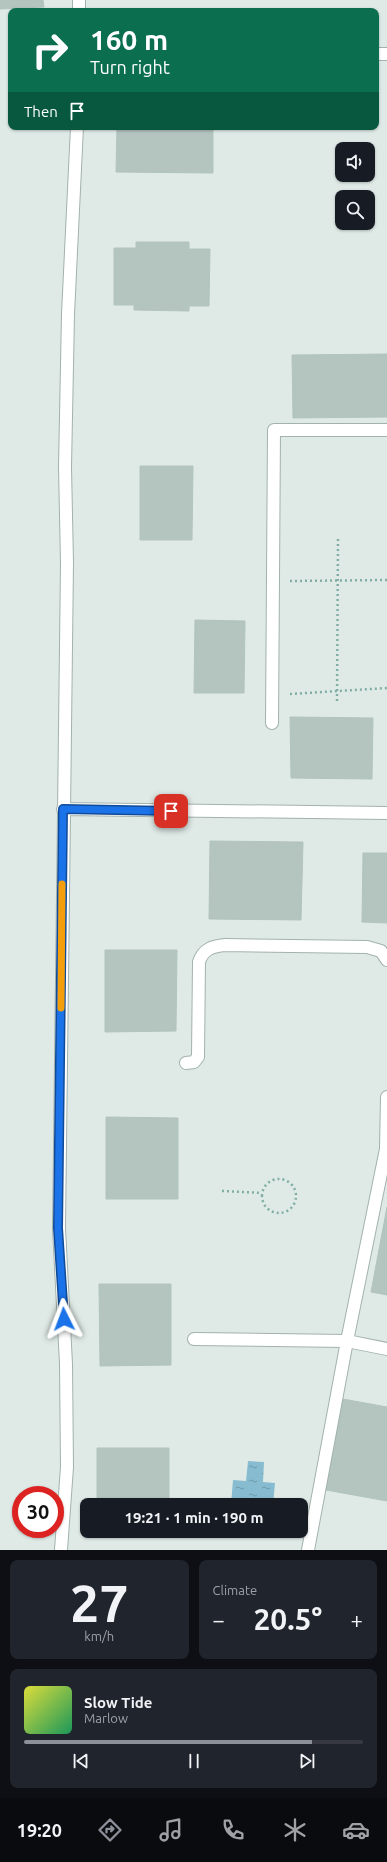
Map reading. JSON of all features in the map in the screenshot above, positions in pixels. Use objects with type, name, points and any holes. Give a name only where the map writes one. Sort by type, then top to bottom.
[{"type":"street","points":[[61,1550],[67,1467],[66,1364],[58,1228],[66,564],[65,452],[70,254],[77,130]]},
{"type":"street","points":[[272,723],[274,430],[387,430]]},
{"type":"street","points":[[63,809],[387,813]]},
{"type":"street","points":[[186,1063],[194,1062],[198,1057],[199,962],[203,953],[211,948],[225,945],[367,947],[381,951],[387,960]]},
{"type":"street","points":[[308,1550],[347,1341],[386,1149],[387,1097]]},
{"type":"street","points":[[194,1339],[347,1341],[387,1349]]},
{"type":"path","points":[[337,701],[338,537]]},
{"type":"path","points":[[272,581],[387,580]]},
{"type":"path","points":[[272,694],[387,688]]},
{"type":"path","points":[[277,1178],[292,1184],[295,1188],[296,1199],[290,1209],[285,1212],[274,1212],[265,1205],[262,1193],[267,1183],[277,1178]]},
{"type":"path","points":[[222,1191],[262,1193]]},
{"type":"water","points":[[248,1461],[264,1462],[263,1482],[275,1483],[274,1498],[232,1498],[233,1480],[246,1481]]},
{"type":"building","points":[[0,0],[43,0],[44,7],[8,8],[0,9]]},
{"type":"building","points":[[117,130],[213,130],[213,173],[116,172]]},
{"type":"building","points":[[136,242],[189,242],[189,249],[210,249],[209,306],[189,306],[189,311],[134,310],[134,305],[114,305],[114,248],[136,248]]},
{"type":"building","points":[[387,354],[387,417],[293,418],[292,355]]},
{"type":"building","points":[[140,466],[193,466],[192,540],[140,540]]},
{"type":"building","points":[[195,620],[245,621],[244,693],[194,693]]},
{"type":"building","points":[[290,717],[373,718],[372,779],[291,778]]},
{"type":"building","points":[[210,841],[303,842],[301,920],[209,919]]},
{"type":"building","points":[[363,853],[387,853],[387,923],[362,922]]},
{"type":"building","points":[[105,950],[177,950],[176,1031],[105,1032]]},
{"type":"building","points":[[106,1117],[178,1118],[178,1199],[106,1199]]},
{"type":"building","points":[[387,1207],[387,1295],[371,1292]]},
{"type":"building","points":[[99,1284],[171,1284],[171,1365],[100,1366]]},
{"type":"building","points":[[343,1399],[387,1407],[387,1501],[326,1490]]},
{"type":"building","points":[[97,1448],[169,1448],[169,1498],[97,1498]]},
{"type":"slow traffic","points":[[61,1008],[62,884]]},
{"type":"route","points":[[64,1319],[58,1228],[63,809],[171,811]]}]
